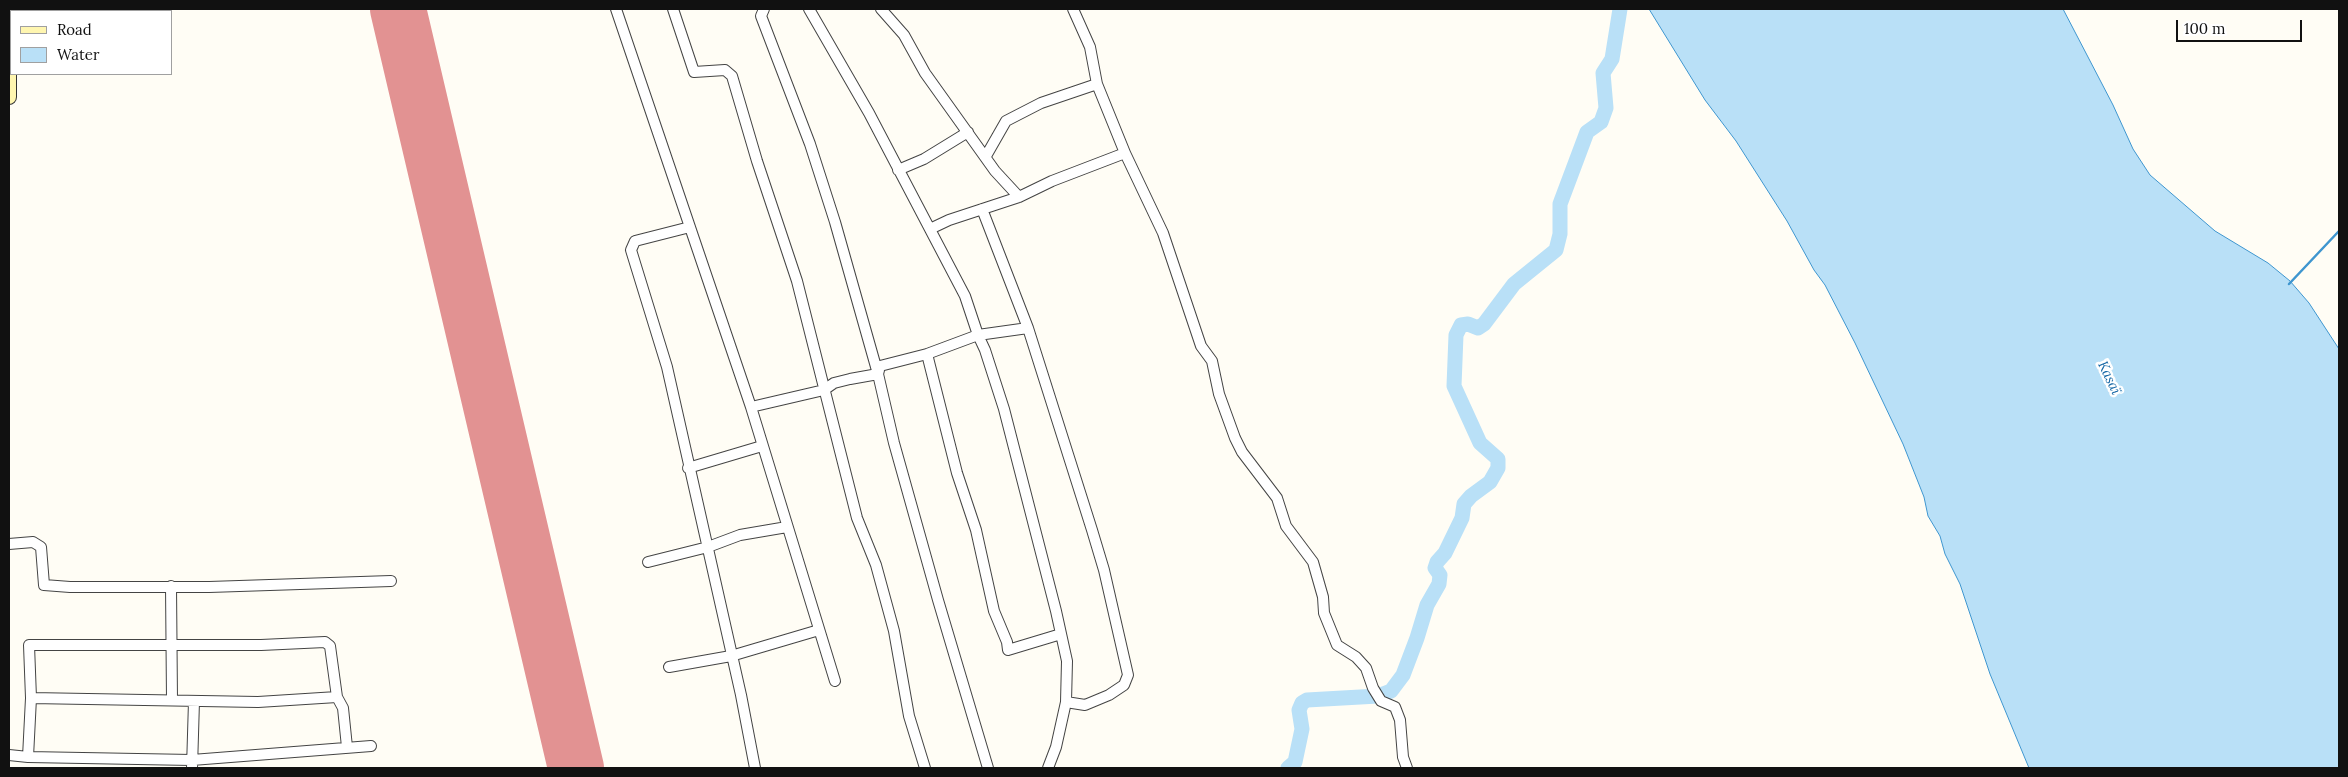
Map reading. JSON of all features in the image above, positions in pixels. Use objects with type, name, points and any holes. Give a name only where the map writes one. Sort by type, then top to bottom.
[{"type":"main road","points":[[9,10],[9,96]]},
{"type":"street","points":[[616,9],[751,407],[835,681]]},
{"type":"street","points":[[672,9],[694,72],[725,70],[732,76],[757,161],[797,281],[857,518],[876,565],[910,716],[925,768]]},
{"type":"street","points":[[764,9],[761,16],[788,84],[826,196],[878,374],[894,443],[935,591],[988,768]]},
{"type":"street","points":[[809,9],[869,113],[966,296],[1004,409],[1067,661],[1066,702],[1056,747],[1048,768]]},
{"type":"street","points":[[881,9],[904,35],[925,73],[995,171],[1019,197]]},
{"type":"street","points":[[1073,9],[1090,47],[1094,60],[1097,84],[1125,153],[1163,233],[1201,346],[1212,361],[1219,394],[1235,438],[1242,452],[1277,498],[1286,526],[1313,562],[1323,597],[1324,613],[1337,645],[1356,657],[1366,668],[1373,688],[1381,701],[1395,707],[1400,720],[1407,768]]},
{"type":"street","points":[[986,156],[1006,121],[1041,103],[1097,84]]},
{"type":"street","points":[[898,170],[924,159],[968,132]]},
{"type":"street","points":[[930,229],[982,208],[1019,197],[1052,181],[1125,153]]},
{"type":"street","points":[[982,208],[1028,328],[1104,570],[1128,675],[1124,685],[1109,695],[1085,705],[1066,702]]},
{"type":"street","points":[[690,227],[635,241],[631,250],[667,367],[755,768]]},
{"type":"street","points":[[878,374],[880,366],[927,354],[978,335],[1028,328]]},
{"type":"street","points":[[927,354],[958,473],[976,530],[994,611],[1007,642],[1008,650],[1061,634]]},
{"type":"street","points":[[751,407],[824,390],[834,384],[850,379],[878,374]]},
{"type":"street","points":[[688,468],[762,446]]},
{"type":"street","points":[[648,562],[708,547],[740,534],[788,527]]},
{"type":"street","points":[[9,544],[33,542],[41,547],[44,585],[80,588],[391,581]]},
{"type":"street","points":[[171,586],[172,700]]},
{"type":"street","points":[[669,667],[731,656],[819,630]]},
{"type":"street","points":[[28,757],[29,645],[171,646],[325,642],[330,646],[337,697],[343,708],[347,747]]},
{"type":"street","points":[[30,698],[288,701],[337,697]]},
{"type":"street","points":[[192,764],[194,701]]},
{"type":"street","points":[[9,755],[192,764],[371,746]]},
{"type":"water","name":"Kasaï","points":[[1649,9],[2063,9],[2113,105],[2133,149],[2150,175],[2215,231],[2268,263],[2290,281],[2309,303],[2339,349],[2339,768],[2029,768],[1990,674],[1960,584],[1945,554],[1940,536],[1928,516],[1924,497],[1903,444],[1855,343],[1825,285],[1814,270],[1787,221],[1736,141],[1705,100]]},
{"type":"waterway","points":[[1288,768],[1295,762],[1302,729],[1299,710],[1302,703],[1307,700],[1378,696],[1391,691],[1403,675],[1427,605],[1439,584],[1440,575],[1435,568],[1437,562],[1445,553],[1462,518],[1464,504],[1471,496],[1490,482],[1498,468],[1498,459],[1480,443],[1454,386],[1456,335],[1461,325],[1468,324],[1478,328],[1484,324],[1514,284],[1556,250],[1560,234],[1560,204],[1587,132],[1601,122],[1606,108],[1603,73],[1612,59],[1620,9]]},
{"type":"waterway","points":[[2289,284],[2339,231]]},
{"type":"runway","points":[[398,9],[576,768]]}]
